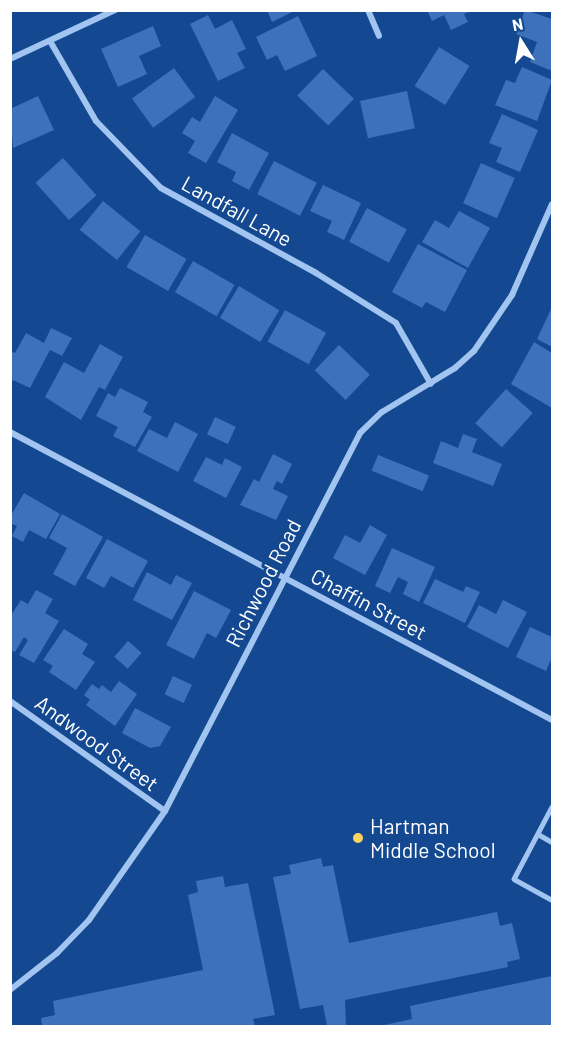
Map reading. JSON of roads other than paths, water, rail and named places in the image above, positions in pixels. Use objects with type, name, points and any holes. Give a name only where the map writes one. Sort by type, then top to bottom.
[{"type":"street","points":[[10,59],[115,10]]},
{"type":"street","points":[[368,10],[380,36]]},
{"type":"street","name":"Landfall Lane","points":[[50,41],[96,121],[161,188],[316,273],[396,323],[431,384]]},
{"type":"street","name":"Richwood Road","points":[[10,990],[57,953],[89,920],[165,811],[283,578],[360,433],[401,399],[431,384],[462,363],[495,324],[552,204]]},
{"type":"street","name":"Chaffin Street","points":[[10,432],[552,720]]},
{"type":"street","name":"Andwood Street","points":[[10,701],[165,811]]},
{"type":"lane","points":[[552,807],[514,879],[552,900]]},
{"type":"lane","points":[[538,834],[552,842]]},
{"type":"place","name":"Hartman Middle School","points":[[358,838]]}]
